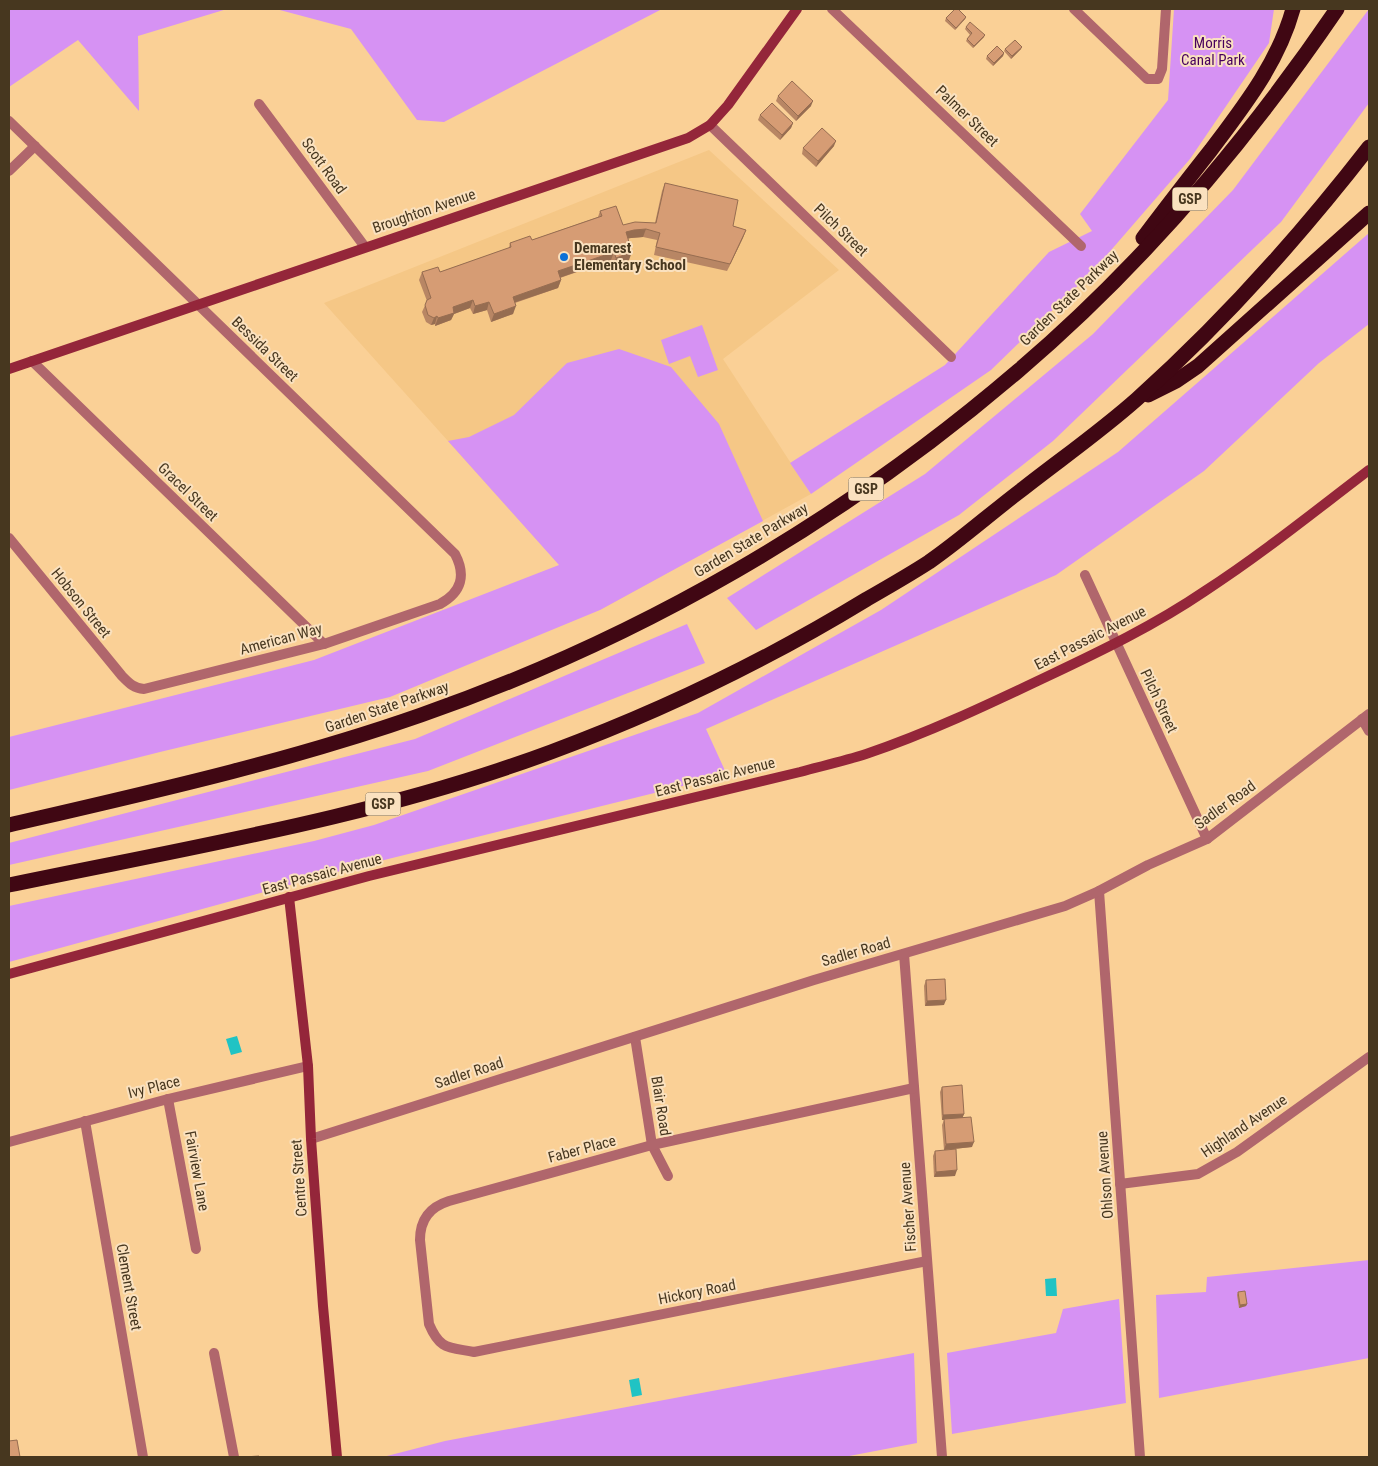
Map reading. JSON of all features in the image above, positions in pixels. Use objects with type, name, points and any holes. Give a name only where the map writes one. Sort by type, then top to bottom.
[{"type":"highway","points":[[1095,300],[1239,114],[1278,50],[1293,9]]},
{"type":"highway","name":"Garden State Parkway","points":[[9,825],[224,774],[327,746],[423,715],[518,678],[612,637],[700,592],[781,544],[857,495],[940,435],[1006,381],[1095,300],[1168,224],[1236,145],[1299,65],[1337,9]]},
{"type":"highway","name":"GSP","points":[[9,885],[242,839],[346,815],[449,786],[549,753],[648,714],[741,671],[839,617],[930,561],[1134,402],[1252,285],[1323,206],[1369,147]]},
{"type":"highway","points":[[1134,402],[1176,381],[1198,366],[1369,213]]},
{"type":"main road","name":"Broughton Avenue","points":[[9,369],[688,138],[710,125],[728,104],[797,9]]},
{"type":"main road","name":"East Passaic Avenue","points":[[9,974],[289,897],[791,774],[865,754],[925,732],[1116,643],[1162,618],[1206,591],[1369,470]]},
{"type":"main road","name":"Centre Street","points":[[289,897],[308,1066],[311,1139],[323,1306],[337,1457]]},
{"type":"street","name":"Palmer Street","points":[[832,9],[1081,246]]},
{"type":"street","points":[[1074,9],[1147,79],[1158,79],[1162,69],[1166,9]]},
{"type":"street","name":"Scott Road","points":[[259,104],[365,247]]},
{"type":"street","name":"Bessida Street","points":[[9,121],[455,554],[462,572],[460,582],[456,592],[449,599],[436,605]]},
{"type":"street","name":"Pilch Street","points":[[710,125],[951,357]]},
{"type":"street","points":[[9,171],[35,146]]},
{"type":"street","name":"Gracel Street","points":[[32,361],[324,644]]},
{"type":"street","name":"Hobson Street","points":[[9,538],[131,685]]},
{"type":"street","name":"Pilch Street","points":[[1085,575],[1207,839]]},
{"type":"street","name":"American Way","points":[[131,685],[137,688],[153,688],[324,644],[436,605]]},
{"type":"street","points":[[1366,716],[1369,731]]},
{"type":"street","name":"Sadler Road","points":[[311,1139],[635,1037],[1064,906],[1207,839],[1366,716]]},
{"type":"street","name":"Ohlson Avenue","points":[[1099,891],[1140,1457]]},
{"type":"street","name":"Fischer Avenue","points":[[904,954],[942,1457]]},
{"type":"street","name":"Blair Road","points":[[635,1037],[652,1145],[668,1176]]},
{"type":"street","name":"Highland Avenue","points":[[1120,1184],[1198,1174],[1237,1152],[1369,1056]]},
{"type":"street","name":"Ivy Place","points":[[9,1142],[168,1099],[308,1066]]},
{"type":"street","name":"Faber Place","points":[[474,1352],[442,1345],[434,1336],[429,1324],[420,1230],[430,1211],[439,1204],[652,1145],[914,1088]]},
{"type":"street","name":"Fairview Lane","points":[[168,1099],[196,1249]]},
{"type":"street","name":"Clement Street","points":[[85,1121],[143,1457]]},
{"type":"street","name":"Hickory Road","points":[[474,1352],[927,1261]]},
{"type":"street","points":[[214,1353],[234,1457]]},
{"type":"shaded area","name":"Demarest Elementary School","points":[[709,150],[839,270],[723,359],[811,494],[600,610],[324,303]]},
{"type":"green space","points":[[9,9],[227,9],[138,36],[139,111],[78,40],[9,87]]},
{"type":"green space","points":[[276,9],[662,9],[444,122],[417,120],[351,29]]},
{"type":"green space","name":"Morris Canal Park","points":[[1174,9],[1274,9],[1269,43],[1190,159],[1093,271],[991,370],[811,494],[790,463],[945,365],[1049,252],[1092,231],[1080,214],[1168,100]]},
{"type":"green space","points":[[1369,9],[1369,103],[1281,222],[1053,441],[959,515],[756,630],[727,598],[925,474],[1093,334],[1233,190]]},
{"type":"green space","points":[[1369,233],[1369,324],[1319,363],[1204,471],[1056,575],[706,729],[727,775],[348,869],[9,962],[9,906],[314,841],[374,825],[698,713],[881,610],[1118,452]]},
{"type":"green space","points":[[702,325],[718,370],[698,377],[690,356],[669,364],[661,340]]},
{"type":"green space","points":[[619,349],[671,367],[719,424],[763,521],[600,610],[390,697],[9,790],[9,737],[314,660],[559,565],[448,441],[469,437],[514,415],[567,363]]},
{"type":"green space","points":[[687,624],[705,663],[428,771],[9,865],[9,843],[415,739]]},
{"type":"green space","points":[[1369,1260],[1369,1358],[1159,1398],[1156,1295],[1206,1292],[1207,1277]]},
{"type":"green space","points":[[1119,1299],[1126,1403],[952,1434],[947,1353],[1056,1333],[1063,1309]]},
{"type":"green space","points":[[914,1353],[917,1443],[844,1457],[383,1457],[445,1441]]},
{"type":"water","points":[[237,1036],[242,1052],[231,1055],[226,1039]]},
{"type":"water","points":[[1056,1278],[1057,1296],[1046,1296],[1045,1279]]},
{"type":"water","points":[[639,1378],[642,1395],[632,1397],[629,1380]]},
{"type":"building","points":[[955,9],[958,9],[966,17],[956,28],[946,18]]},
{"type":"building","points":[[970,22],[985,35],[974,46],[967,39],[972,33],[966,27]]},
{"type":"building","points":[[1015,40],[1022,47],[1012,56],[1005,49]]},
{"type":"building","points":[[997,46],[1004,53],[994,63],[987,56]]},
{"type":"building","points":[[792,81],[813,101],[798,116],[778,96]]},
{"type":"building","points":[[772,103],[793,123],[782,135],[760,115]]},
{"type":"building","points":[[822,128],[836,141],[818,161],[803,148]]},
{"type":"building","name":"Demarest Elementary School","points":[[665,183],[738,200],[733,226],[746,230],[730,264],[656,247],[660,233],[646,229],[634,230],[626,232],[632,252],[616,258],[614,252],[558,271],[561,280],[513,297],[516,306],[494,314],[489,302],[475,306],[473,300],[453,307],[454,313],[438,318],[437,316],[434,318],[428,315],[425,305],[427,300],[431,298],[422,272],[438,267],[440,272],[511,247],[510,243],[530,236],[532,240],[602,216],[600,211],[616,206],[623,225],[635,222],[656,223]]},
{"type":"building","points":[[945,979],[946,1000],[927,1001],[926,980]]},
{"type":"building","points":[[962,1085],[964,1114],[943,1115],[942,1087]]},
{"type":"building","points":[[971,1117],[974,1142],[946,1144],[944,1119]]},
{"type":"building","points":[[956,1149],[957,1170],[936,1172],[935,1151]]},
{"type":"building","points":[[1245,1291],[1247,1304],[1240,1305],[1238,1292]]},
{"type":"building","points":[[17,1440],[20,1457],[9,1457],[9,1441]]},
{"type":"place","name":"Demarest Elementary School","points":[[564,257]]}]
